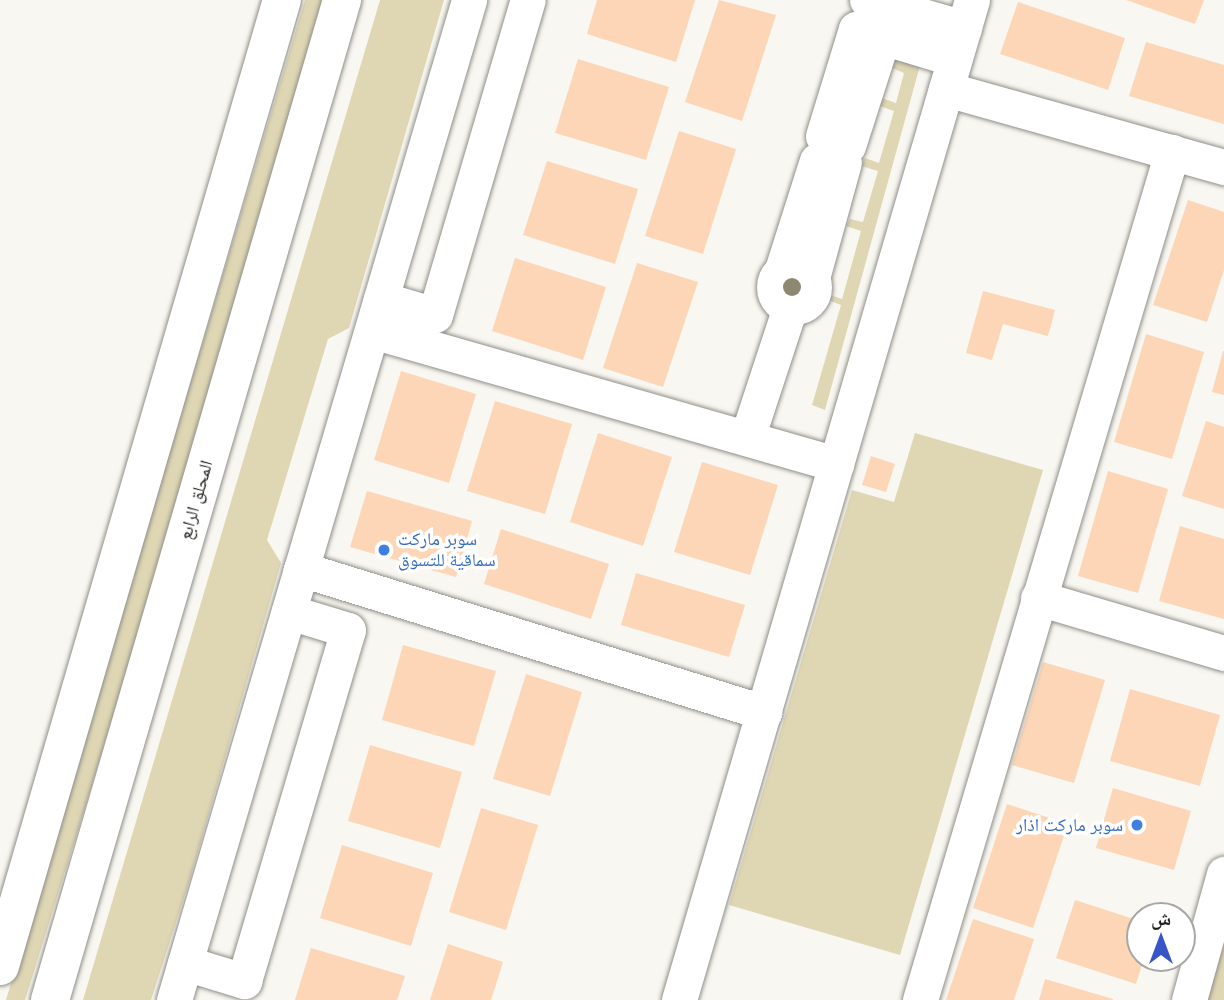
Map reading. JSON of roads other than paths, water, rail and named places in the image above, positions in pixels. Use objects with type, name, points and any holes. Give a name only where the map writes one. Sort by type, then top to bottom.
[{"type":"main road","points":[[0,966],[282,0]]},
{"type":"main road","name":"المحلق الرابع","points":[[50,1000],[342,0]]},
{"type":"street","points":[[174,1000],[469,0]]},
{"type":"street","points":[[376,315],[435,315],[528,0]]},
{"type":"street","points":[[867,0],[1172,152],[1224,167]]},
{"type":"street","points":[[747,438],[790,307],[812,296],[797,274],[833,151],[856,29],[883,37],[959,44]]},
{"type":"street","points":[[680,1000],[959,44]]},
{"type":"street","points":[[920,1000],[1172,152]]},
{"type":"street","points":[[376,315],[747,438],[836,464]]},
{"type":"street","points":[[301,569],[764,712]]},
{"type":"street","points":[[1038,598],[1224,653]]},
{"type":"street","points":[[185,963],[244,981],[348,630],[289,611]]},
{"type":"street","points":[[1189,1000],[1224,874]]},
{"type":"place","name":"سوبر ماركت سماقية للتسوق","points":[[384,550]]},
{"type":"place","name":"سوبر ماركت اذار","points":[[1137,825]]}]
